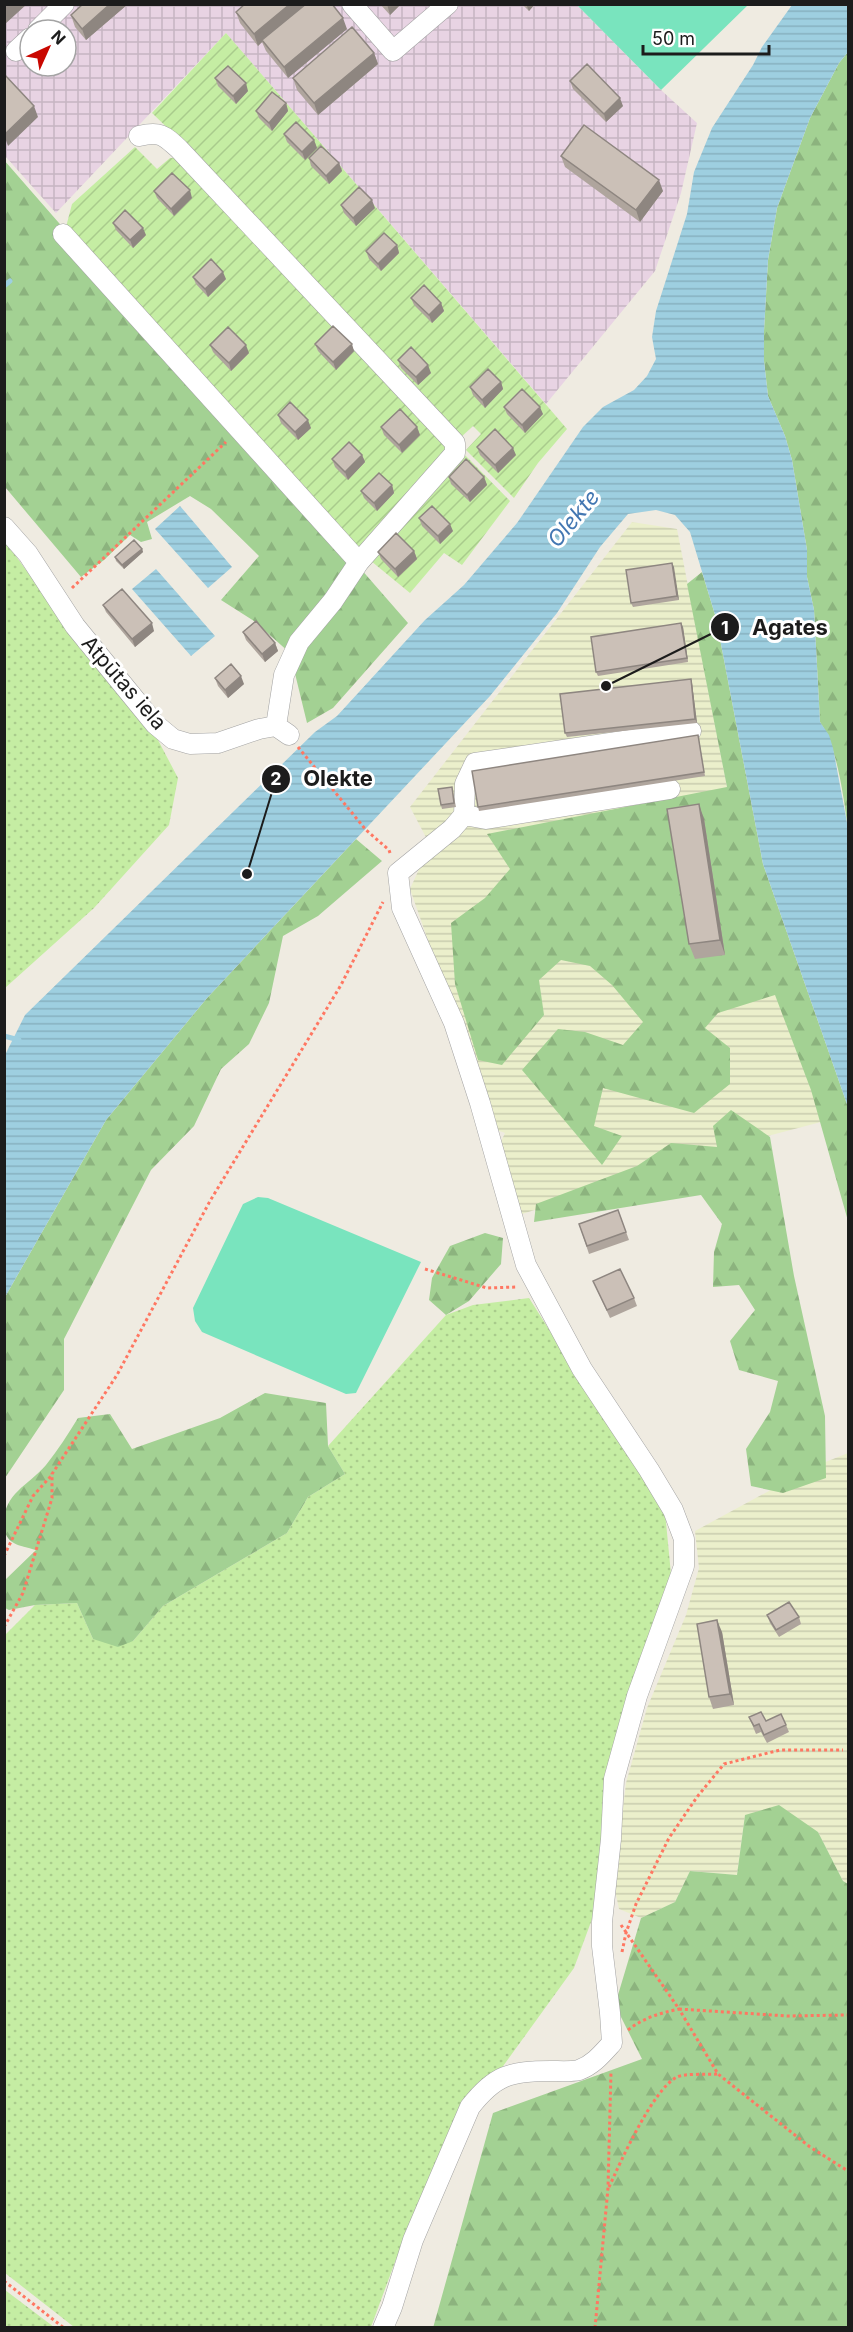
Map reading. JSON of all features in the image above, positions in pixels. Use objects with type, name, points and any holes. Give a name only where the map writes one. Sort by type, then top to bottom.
[{"type":"street","points":[[50,18],[64,4]]},
{"type":"street","points":[[352,4],[393,51],[448,4]]},
{"type":"street","points":[[139,136],[153,133],[164,135],[179,149],[455,443],[455,453],[359,562],[333,601],[299,642],[284,675],[288,736]]},
{"type":"street","points":[[63,234],[359,562]]},
{"type":"street","name":"Atpūtas iela","points":[[4,527],[28,554],[75,626],[155,724],[173,739],[190,744],[218,743],[259,729],[288,736]]},
{"type":"street","points":[[383,2328],[413,2240],[470,2108],[483,2091],[500,2078],[524,2071],[578,2070],[597,2060],[612,2043],[602,1946],[602,1922],[610,1849],[614,1779],[637,1696],[684,1566],[684,1539],[672,1510],[582,1369],[522,1255],[480,1103],[454,1023],[402,908],[398,873],[452,829],[464,815],[465,784],[475,763],[691,731]]},
{"type":"street","points":[[464,815],[486,819],[670,789]]},
{"type":"path","points":[[57,601],[240,428]]},
{"type":"path","points":[[288,736],[366,830],[389,850]]},
{"type":"path","points":[[4,1556],[33,1496],[52,1474],[117,1375],[210,1201],[341,985],[398,873]]},
{"type":"path","points":[[425,1269],[487,1288],[537,1286]]},
{"type":"path","points":[[4,1627],[26,1582],[52,1498],[52,1474]]},
{"type":"path","points":[[621,1956],[636,1904],[669,1838],[697,1797],[724,1764],[780,1750],[843,1750]]},
{"type":"path","points":[[617,1918],[679,2009],[718,2074],[810,2147],[849,2171]]},
{"type":"path","points":[[595,2328],[608,2188],[612,2043],[636,2024],[659,2013],[679,2009],[756,2014],[849,2015]]},
{"type":"path","points":[[608,2188],[633,2138],[665,2085],[679,2076],[718,2074]]},
{"type":"path","points":[[4,2281],[64,2328]]},
{"type":"shaded area","points":[[4,5],[577,5],[697,123],[681,193],[655,271],[546,404],[226,33],[56,213],[5,156]]},
{"type":"green space","points":[[577,5],[748,5],[661,90]]},
{"type":"green space","points":[[226,33],[567,429],[538,463],[514,498],[466,450],[481,434],[473,426],[460,438],[184,144],[152,113]]},
{"type":"green space","points":[[848,52],[848,828],[835,759],[820,722],[814,610],[807,577],[807,550],[792,460],[785,436],[768,396],[764,361],[764,331],[768,260],[777,208],[810,118],[839,63]]},
{"type":"green space","points":[[135,147],[157,169],[170,158],[176,158],[449,448],[360,552],[66,227],[72,204]]},
{"type":"green space","points":[[4,160],[408,623],[333,708],[307,723],[290,653],[254,621],[221,600],[259,556],[211,509],[190,496],[147,522],[152,539],[141,542],[130,535],[104,560],[81,577],[5,487]]},
{"type":"green space","points":[[462,452],[510,501],[462,565],[444,553],[410,593],[371,561]]},
{"type":"green space","points":[[632,522],[677,529],[727,787],[821,1122],[753,1140],[519,1215],[498,1148],[505,1133],[494,1129],[410,889],[430,845],[410,807]]},
{"type":"green space","points":[[4,540],[78,641],[149,723],[178,778],[169,825],[94,908],[5,988]]},
{"type":"green space","points":[[702,572],[716,618],[763,864],[848,1107],[848,1221],[811,1090],[775,995],[718,1013],[705,1028],[730,1048],[730,1084],[694,1113],[603,1088],[594,1126],[622,1136],[602,1165],[522,1070],[558,1029],[585,1032],[623,1045],[643,1022],[612,985],[590,966],[561,960],[539,980],[544,1015],[502,1065],[478,1060],[455,984],[451,923],[485,898],[510,869],[487,834],[727,787],[687,584]]},
{"type":"green space","points":[[356,839],[382,861],[318,916],[283,936],[269,1003],[249,1044],[221,1069],[194,1126],[151,1170],[64,1339],[64,1390],[5,1478],[5,1297],[106,1120],[207,998]]},
{"type":"green space","points":[[731,1110],[770,1137],[794,1276],[825,1416],[826,1478],[783,1493],[751,1486],[746,1449],[770,1412],[778,1381],[739,1370],[730,1341],[755,1310],[739,1285],[713,1287],[714,1252],[722,1224],[701,1195],[534,1222],[536,1204],[637,1166],[671,1143],[717,1147],[713,1126]]},
{"type":"green space","points":[[258,1197],[268,1198],[421,1262],[356,1393],[346,1394],[202,1332],[195,1321],[193,1308],[243,1204]]},
{"type":"green space","points":[[485,1233],[503,1238],[501,1264],[469,1301],[446,1315],[429,1300],[432,1278],[450,1246]]},
{"type":"green space","points":[[529,1298],[665,1512],[671,1574],[605,1774],[602,1892],[574,1968],[449,2141],[395,2262],[371,2327],[74,2327],[5,2273],[4,1636],[35,1605],[77,1603],[93,1639],[133,1641],[163,1606],[287,1533],[308,1497],[345,1474],[328,1446],[446,1315],[473,1305]]},
{"type":"green space","points":[[265,1393],[326,1403],[328,1446],[345,1474],[308,1497],[287,1533],[163,1606],[133,1641],[118,1647],[93,1639],[77,1603],[35,1605],[9,1610],[5,1608],[5,1580],[36,1550],[18,1545],[7,1536],[4,1523],[8,1504],[18,1491],[46,1465],[78,1418],[110,1414],[132,1449],[220,1418]]},
{"type":"green space","points":[[848,1453],[848,1884],[843,1881],[818,1832],[745,1815],[737,1875],[690,1871],[675,1902],[641,1918],[619,1909],[614,1885],[626,1783],[647,1708],[686,1615],[699,1568],[695,1531],[813,1467]]},
{"type":"green space","points":[[779,1805],[818,1832],[843,1881],[848,1884],[848,2327],[433,2328],[493,2113],[642,2059],[615,2005],[641,1918],[675,1902],[690,1871],[737,1875],[745,1815]]},
{"type":"green space","points":[[5,2290],[54,2327],[5,2327]]},
{"type":"water","points":[[792,5],[848,5],[848,52],[839,63],[810,118],[777,208],[768,260],[764,361],[768,396],[785,436],[792,460],[807,550],[807,577],[814,610],[820,722],[829,735],[833,748],[848,828],[848,1107],[763,864],[716,618],[690,532],[675,515],[656,510],[628,514],[600,547],[557,613],[490,696],[207,998],[106,1120],[5,1297],[5,1055],[25,1015],[315,732],[337,716],[425,620],[464,585],[517,523],[583,427],[603,407],[634,390],[647,376],[656,359],[652,337],[656,311],[687,214],[694,172],[712,128],[762,47]]},
{"type":"water","points":[[180,506],[232,567],[208,588],[155,529]]},
{"type":"water","points":[[156,569],[215,636],[191,656],[132,589]]},
{"type":"building","points":[[83,4],[110,4],[82,29],[78,24],[78,18],[73,18],[71,15]]},
{"type":"building","points":[[245,4],[290,4],[254,34],[236,12]]},
{"type":"building","points":[[306,4],[332,4],[343,18],[284,67],[262,40]]},
{"type":"building","points":[[352,27],[374,53],[314,103],[293,78]]},
{"type":"building","points":[[587,64],[620,98],[604,114],[570,81]]},
{"type":"building","points":[[228,66],[246,83],[233,96],[215,78]]},
{"type":"building","points":[[4,74],[34,106],[4,135]]},
{"type":"building","points":[[272,92],[286,103],[269,123],[256,111]]},
{"type":"building","points":[[296,122],[314,140],[302,152],[284,134]]},
{"type":"building","points":[[584,125],[659,180],[636,210],[561,156]]},
{"type":"building","points":[[321,146],[339,163],[326,176],[309,158]]},
{"type":"building","points":[[172,173],[190,190],[171,209],[154,191]]},
{"type":"building","points":[[359,187],[372,200],[353,218],[341,205]]},
{"type":"building","points":[[125,210],[143,228],[130,240],[113,223]]},
{"type":"building","points":[[384,233],[397,245],[378,264],[366,251]]},
{"type":"building","points":[[211,259],[223,272],[205,289],[193,277]]},
{"type":"building","points":[[424,285],[441,303],[429,315],[411,298]]},
{"type":"building","points":[[333,326],[352,344],[333,362],[315,344]]},
{"type":"building","points":[[228,327],[246,345],[229,363],[210,345]]},
{"type":"building","points":[[411,347],[428,365],[416,377],[398,360]]},
{"type":"building","points":[[488,369],[501,382],[482,400],[470,387]]},
{"type":"building","points":[[522,389],[540,407],[522,425],[504,407]]},
{"type":"building","points":[[290,402],[308,420],[295,432],[278,415]]},
{"type":"building","points":[[400,409],[417,427],[399,445],[381,427]]},
{"type":"building","points":[[495,429],[513,448],[495,465],[477,447]]},
{"type":"building","points":[[349,442],[362,455],[345,472],[332,459]]},
{"type":"building","points":[[466,459],[484,477],[467,495],[449,477]]},
{"type":"building","points":[[379,473],[392,485],[374,503],[361,491]]},
{"type":"building","points":[[432,506],[450,524],[438,536],[419,518]]},
{"type":"building","points":[[396,533],[414,551],[395,569],[378,552]]},
{"type":"building","points":[[134,540],[142,549],[122,565],[115,557]]},
{"type":"building","points":[[672,563],[677,596],[631,603],[626,570]]},
{"type":"building","points":[[122,589],[152,623],[132,639],[103,605]]},
{"type":"building","points":[[256,621],[275,643],[262,654],[243,632]]},
{"type":"building","points":[[681,623],[687,658],[596,672],[591,637]]},
{"type":"building","points":[[231,664],[241,676],[225,690],[215,678]]},
{"type":"building","points":[[691,679],[695,719],[565,733],[560,694]]},
{"type":"building","points":[[698,735],[704,772],[478,807],[472,771]]},
{"type":"building","points":[[452,787],[454,803],[441,805],[438,789]]},
{"type":"building","points":[[699,804],[720,940],[689,944],[667,809]]},
{"type":"building","points":[[618,1210],[626,1232],[587,1246],[579,1224]]},
{"type":"building","points":[[620,1269],[634,1298],[607,1310],[593,1281]]},
{"type":"building","points":[[789,1602],[799,1617],[776,1630],[767,1615]]},
{"type":"building","points":[[717,1620],[730,1694],[709,1697],[697,1624]]},
{"type":"building","points":[[761,1712],[766,1721],[781,1714],[786,1725],[764,1735],[759,1724],[754,1726],[749,1717]]},
{"type":"waterway","points":[[4,286],[10,281]]},
{"type":"waterway","points":[[4,1036],[19,1040]]},
{"type":"place","name":"Agates","points":[[606,686]]},
{"type":"place","name":"Olekte","points":[[247,874]]}]
